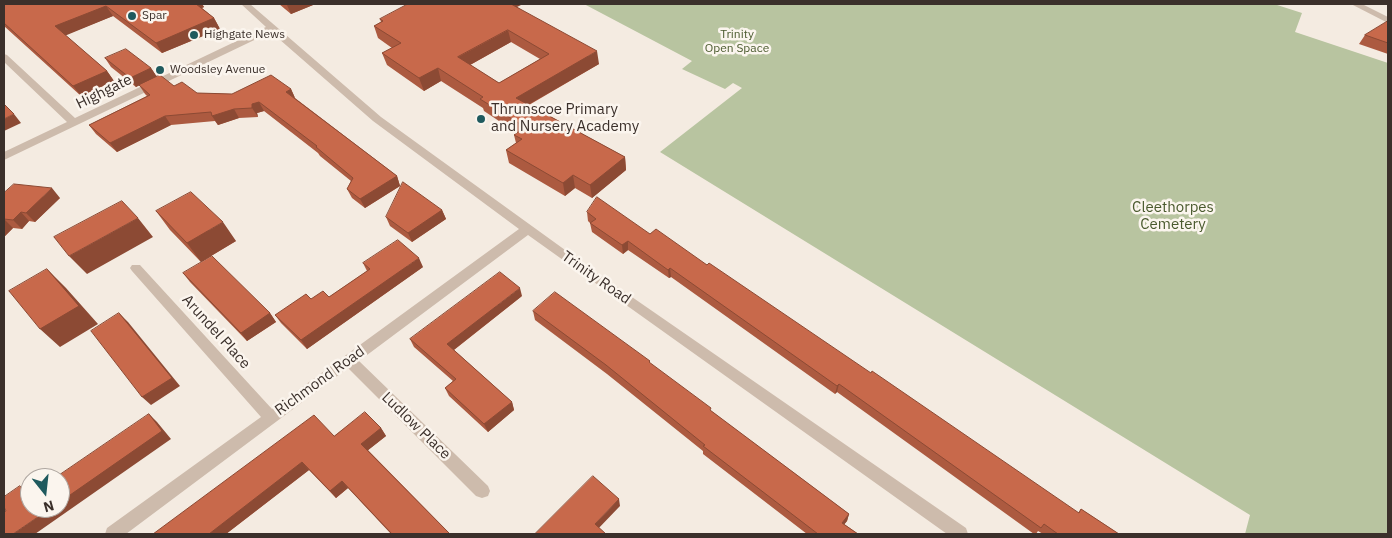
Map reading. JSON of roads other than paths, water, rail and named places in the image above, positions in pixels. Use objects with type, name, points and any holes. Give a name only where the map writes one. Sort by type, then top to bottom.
[{"type":"street","name":"Trinity Road","points":[[245,4],[377,119],[528,229],[960,534]]},
{"type":"street","points":[[1355,4],[1388,20]]},
{"type":"street","name":"Highgate","points":[[4,156],[272,28]]},
{"type":"street","points":[[4,57],[74,123]]},
{"type":"street","name":"Richmond Road","points":[[113,534],[528,229]]},
{"type":"street","name":"Arundel Place","points":[[136,268],[271,418]]},
{"type":"street","name":"Ludlow Place","points":[[349,360],[482,491]]},
{"type":"place","name":"Spar","points":[[132,16]]},
{"type":"place","name":"Highgate News","points":[[194,35]]},
{"type":"place","name":"Woodsley Avenue","points":[[160,70]]},
{"type":"place","name":"Thrunscoe Primary and Nursery Academy","points":[[481,119]]},
{"type":"park label","name":"Trinity Open Space","points":[[737,42]]},
{"type":"park label","name":"Cleethorpes Cemetery","points":[[1173,216]]}]
